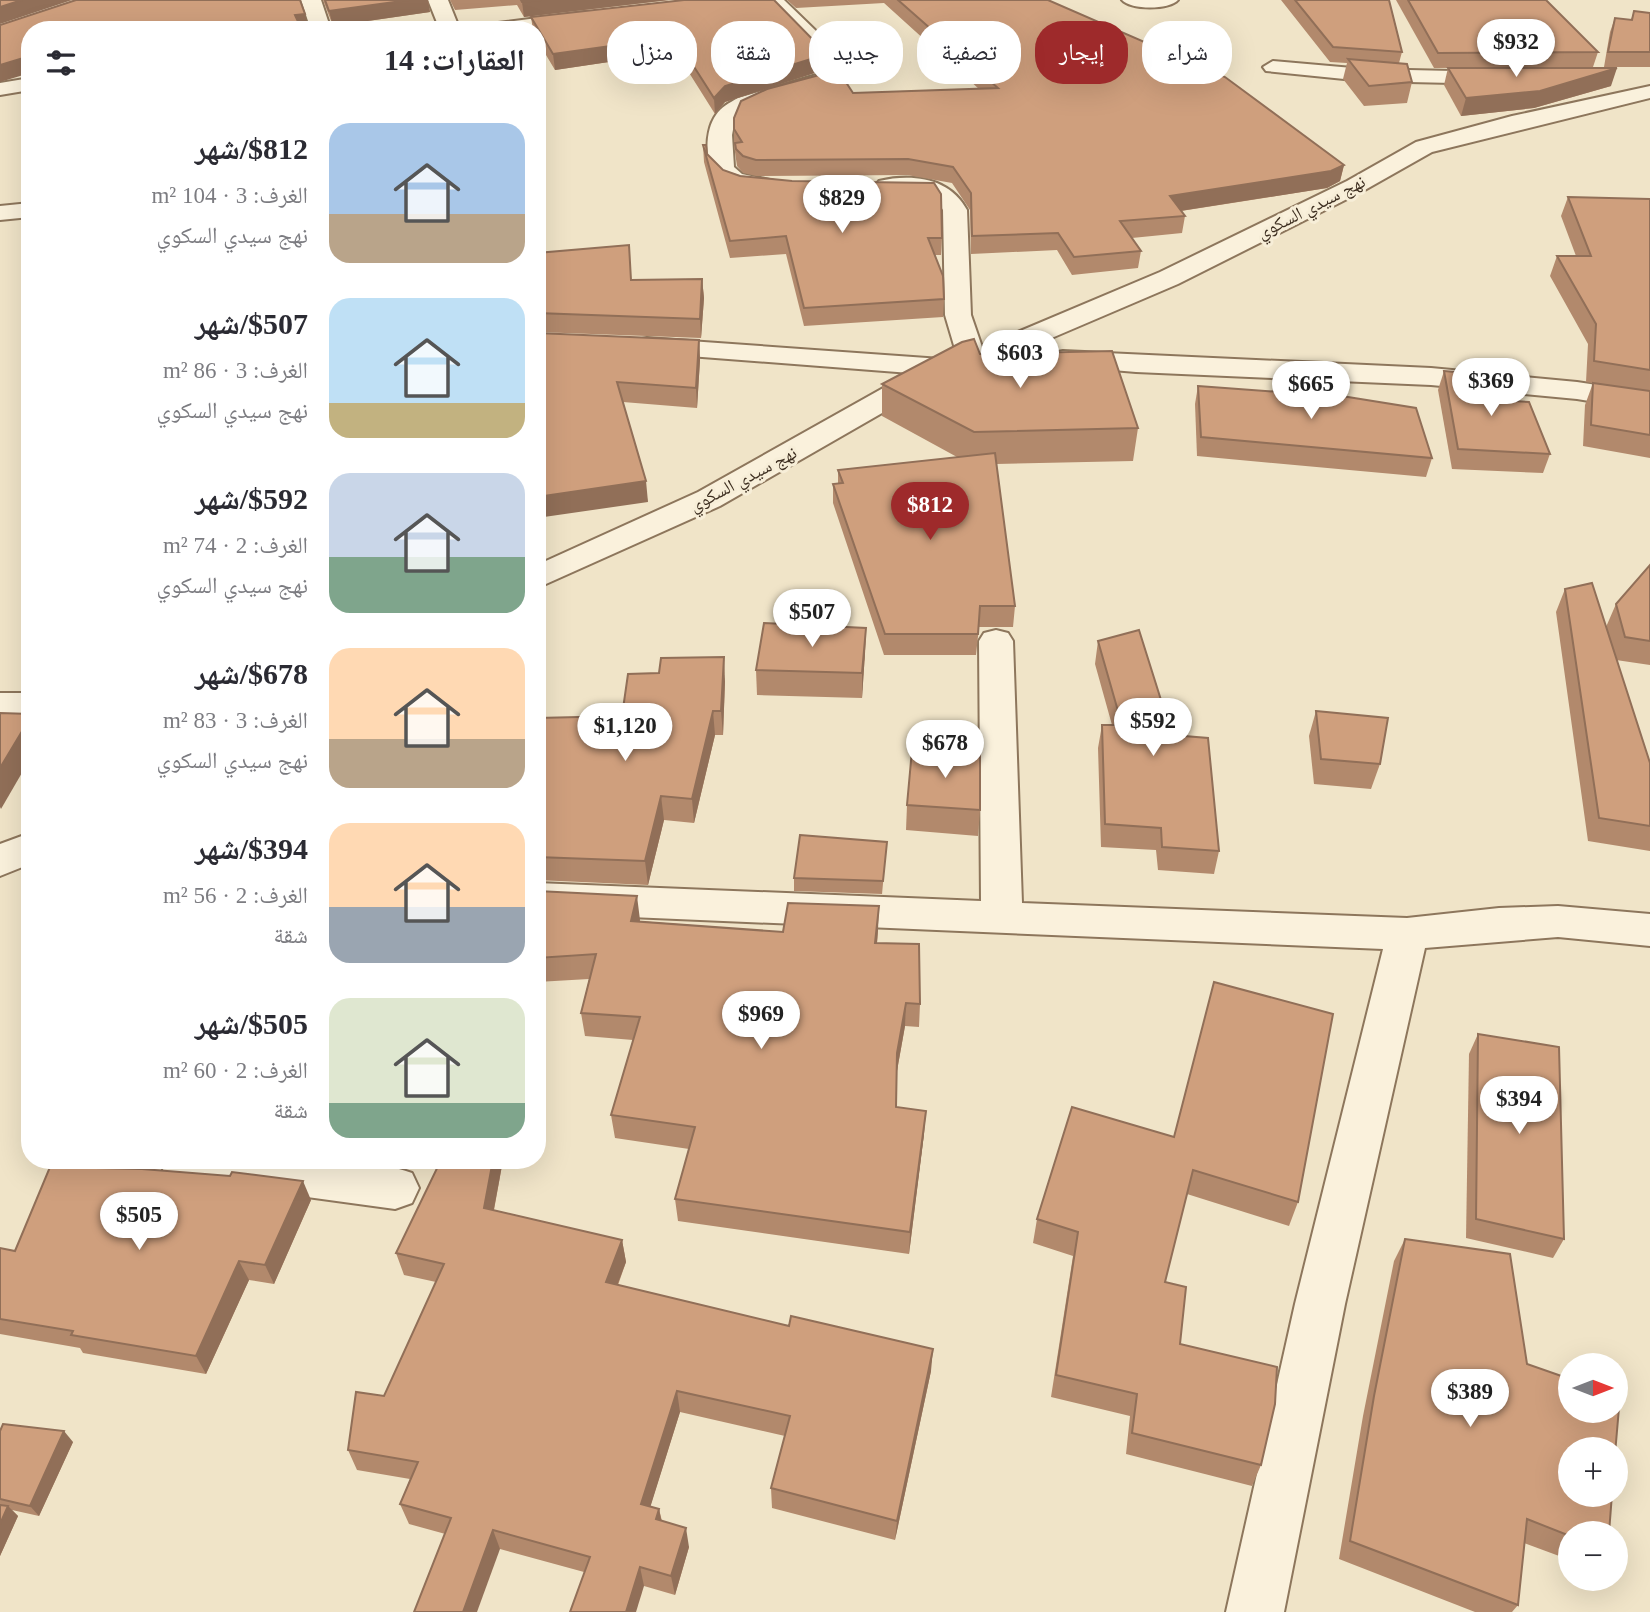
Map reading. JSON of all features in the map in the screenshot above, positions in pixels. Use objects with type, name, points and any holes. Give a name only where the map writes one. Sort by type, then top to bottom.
[{"type":"street","points":[[311,0],[318,21]]},
{"type":"street","points":[[438,0],[446,21]]},
{"type":"street","points":[[773,0],[839,64],[841,71],[837,78],[821,85],[741,104],[726,115],[721,131],[723,169],[734,180],[755,186],[799,187]]},
{"type":"street","points":[[1132,0],[1168,0]]},
{"type":"street","points":[[546,23],[608,16]]},
{"type":"street","points":[[1273,67],[1364,75],[1524,78]]},
{"type":"street","points":[[1623,76],[1650,75]]},
{"type":"street","points":[[0,89],[21,86]]},
{"type":"street","name":"نهج سيدي السكوي","points":[[546,574],[709,499],[941,367],[978,358],[1169,278],[1355,186],[1424,147],[1512,123],[1650,92]]},
{"type":"street","points":[[867,186],[926,186],[944,191],[951,199],[955,210],[958,316],[978,358]]},
{"type":"street","points":[[0,213],[21,211]]},
{"type":"street","name":"نهج سيدي السكوي","points":[[625,345],[941,367]]},
{"type":"street","name":"نهج سيدي السكوي","points":[[978,358],[1430,378],[1559,388],[1650,402]]},
{"type":"street","points":[[996,641],[1002,917]]},
{"type":"street","points":[[0,705],[21,705]]},
{"type":"street","points":[[0,862],[21,852]]},
{"type":"street","points":[[546,898],[1407,934],[1510,920],[1564,920],[1650,930]]},
{"type":"street","points":[[1255,1612],[1320,1304],[1407,934]]},
{"type":"street","points":[[250,1169],[395,1188]]},
{"type":"building","points":[[0,0],[22,0],[0,7]]},
{"type":"building","points":[[76,0],[300,0],[305,14],[295,15],[298,21],[21,21],[21,59],[0,65],[0,25]]},
{"type":"building","points":[[325,0],[409,0],[329,11]]},
{"type":"building","points":[[684,0],[774,0],[795,21],[711,21],[711,84],[731,84],[725,86],[714,98],[697,71],[697,21],[607,21],[607,46],[553,54],[546,42],[546,21],[533,21],[531,17]]},
{"type":"building","points":[[898,0],[1048,0],[1096,21],[1035,21],[1035,84],[1128,84],[1128,35],[1142,41],[1142,84],[1232,82],[1344,165],[1331,171],[1170,196],[1185,216],[1120,221],[1141,251],[1074,257],[1058,233],[972,236],[971,193],[953,167],[908,159],[756,160],[743,156],[736,149],[735,143],[742,142],[734,129],[734,118],[741,101],[767,89],[795,84],[795,82],[809,78],[809,84],[847,84],[853,93],[998,88],[993,84],[1021,84],[1021,21],[922,21]]},
{"type":"building","points":[[1295,0],[1389,0],[1402,52],[1333,47]]},
{"type":"building","points":[[1408,0],[1546,0],[1598,52],[1438,53]]},
{"type":"building","points":[[1634,11],[1650,13],[1650,52],[1608,52],[1615,18],[1632,20]]},
{"type":"building","points":[[795,21],[809,36],[809,60],[795,64]]},
{"type":"building","points":[[1348,59],[1407,64],[1412,82],[1369,86]]},
{"type":"building","points":[[1448,68],[1617,68],[1540,91],[1466,98]]},
{"type":"building","points":[[703,145],[706,145],[707,154],[723,170],[740,176],[792,181],[934,183],[941,194],[942,238],[928,238],[943,276],[944,299],[804,308],[786,236],[730,241]]},
{"type":"building","points":[[1568,197],[1650,199],[1650,370],[1594,361],[1596,324],[1557,256],[1591,256]]},
{"type":"building","points":[[629,245],[631,280],[702,279],[700,319],[546,313],[546,252]]},
{"type":"building","points":[[546,333],[699,340],[696,388],[617,382],[646,481],[546,496]]},
{"type":"building","points":[[974,339],[980,354],[1112,351],[1138,428],[974,432],[882,384],[962,342]]},
{"type":"building","points":[[1444,371],[1490,375],[1496,400],[1529,402],[1550,454],[1458,449]]},
{"type":"building","points":[[1593,383],[1650,391],[1650,435],[1591,425]]},
{"type":"building","points":[[1198,386],[1348,397],[1416,408],[1432,458],[1201,437]]},
{"type":"building","points":[[995,453],[1015,606],[980,606],[978,634],[885,634],[833,484],[843,483],[838,470]]},
{"type":"building","points":[[1650,565],[1650,641],[1625,637],[1616,604]]},
{"type":"building","points":[[1592,583],[1650,763],[1650,826],[1599,818],[1565,589]]},
{"type":"building","points":[[764,623],[866,628],[862,673],[756,670]]},
{"type":"building","points":[[1139,630],[1172,735],[1208,738],[1219,851],[1162,847],[1161,828],[1105,824],[1102,725],[1122,725],[1098,641]]},
{"type":"building","points":[[724,657],[721,711],[713,711],[692,799],[661,796],[645,861],[546,857],[546,718],[622,716],[628,674],[659,673],[661,658]]},
{"type":"building","points":[[1316,711],[1388,718],[1380,764],[1321,759]]},
{"type":"building","points":[[0,713],[21,714],[21,733],[0,768]]},
{"type":"building","points":[[912,750],[980,755],[980,810],[907,805]]},
{"type":"building","points":[[800,835],[887,842],[883,881],[794,878]]},
{"type":"building","points":[[546,891],[637,896],[631,921],[783,932],[788,903],[879,906],[875,943],[919,944],[920,1004],[906,1003],[897,1053],[896,1107],[926,1111],[910,1232],[675,1199],[695,1127],[611,1115],[640,1017],[581,1013],[596,954],[546,957]]},
{"type":"building","points":[[1214,982],[1333,1014],[1298,1202],[1193,1170],[1165,1282],[1186,1287],[1180,1344],[1277,1367],[1275,1404],[1261,1465],[1132,1433],[1137,1394],[1056,1375],[1078,1232],[1037,1219],[1072,1107],[1174,1137]]},
{"type":"building","points":[[1478,1034],[1559,1047],[1564,1239],[1476,1219]]},
{"type":"building","points":[[49,1169],[142,1169],[230,1176],[232,1172],[303,1181],[265,1265],[239,1261],[196,1356],[71,1335],[73,1331],[0,1319],[0,1248],[15,1251]]},
{"type":"building","points":[[437,1169],[491,1169],[484,1208],[622,1240],[606,1282],[789,1326],[791,1316],[933,1349],[897,1521],[771,1488],[790,1416],[677,1391],[641,1504],[659,1509],[656,1519],[686,1528],[671,1576],[640,1567],[626,1612],[570,1612],[590,1557],[493,1530],[463,1612],[414,1612],[451,1518],[400,1504],[418,1462],[348,1450],[356,1392],[384,1396],[444,1264],[396,1253]]},
{"type":"building","points":[[1405,1239],[1510,1254],[1527,1364],[1558,1375],[1558,1423],[1618,1423],[1616,1437],[1558,1437],[1558,1507],[1611,1507],[1610,1521],[1558,1521],[1558,1531],[1527,1519],[1518,1605],[1350,1541],[1374,1396]]},
{"type":"building","points":[[3,1424],[64,1431],[30,1506],[0,1499],[0,1431]]},
{"type":"building","points":[[0,1505],[8,1506],[0,1524]]}]
